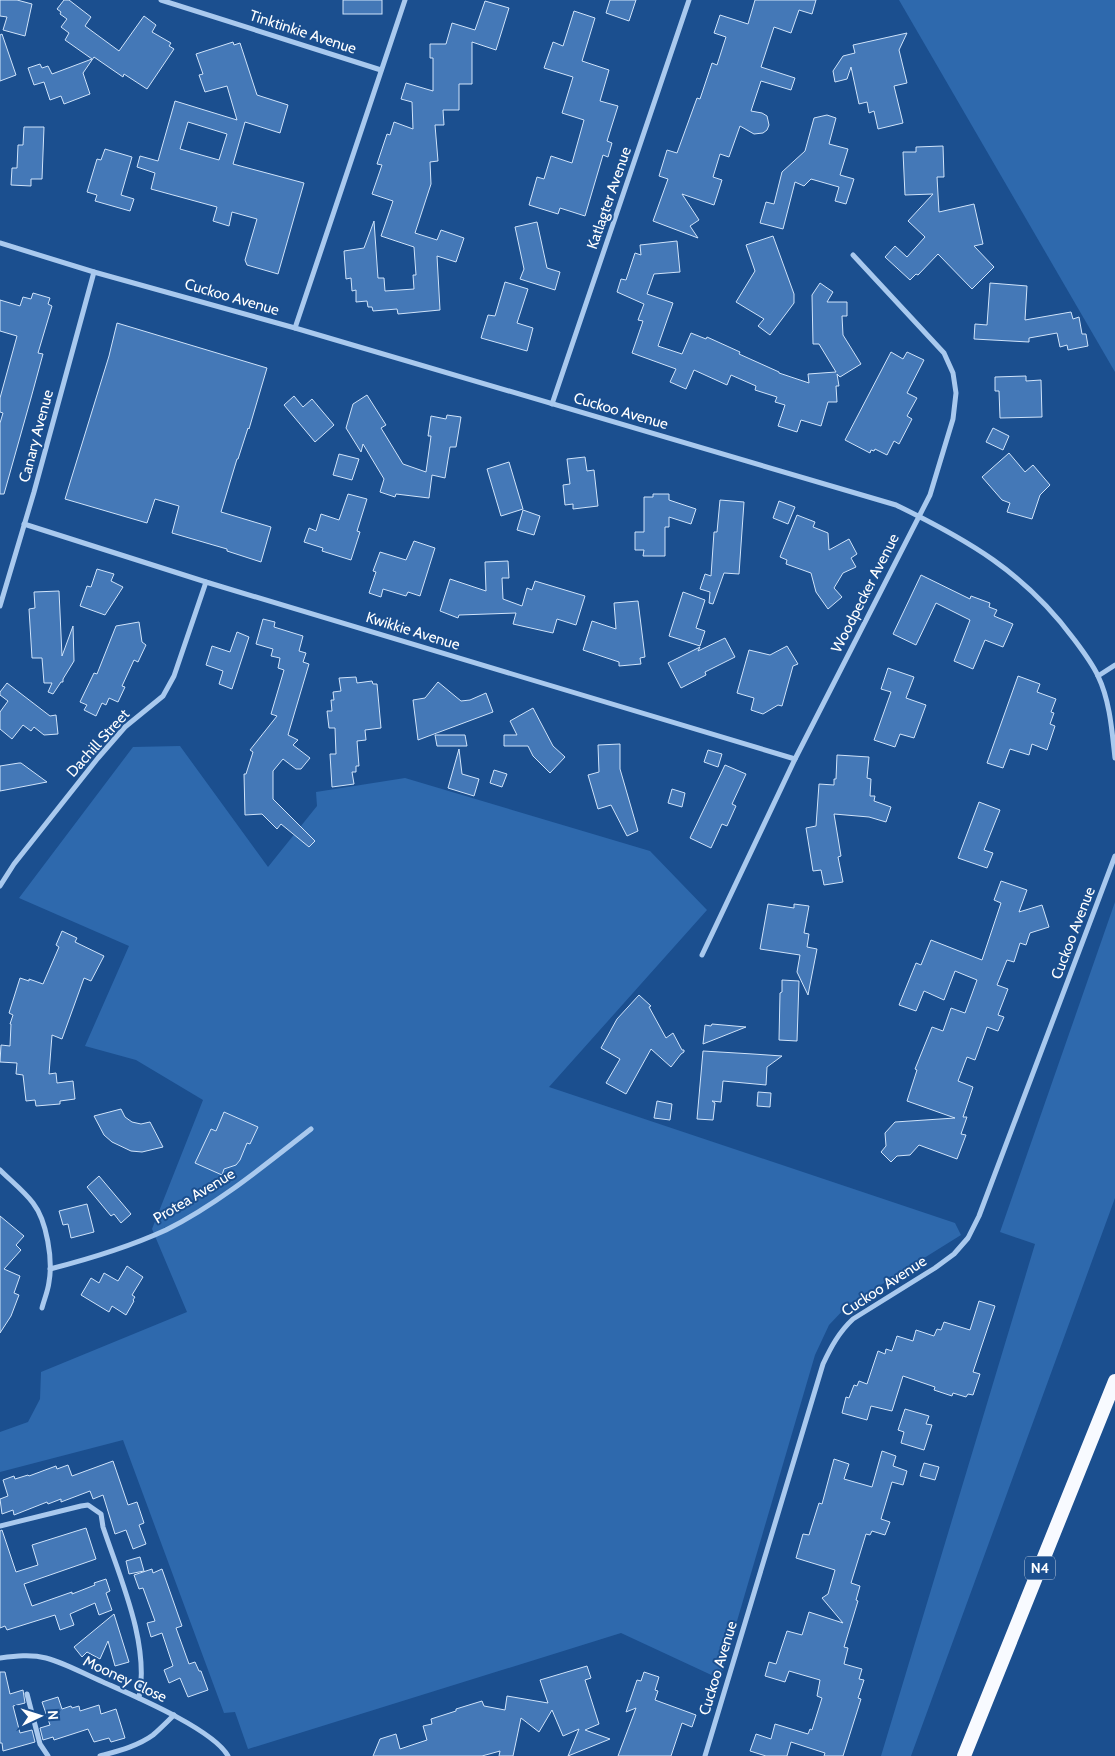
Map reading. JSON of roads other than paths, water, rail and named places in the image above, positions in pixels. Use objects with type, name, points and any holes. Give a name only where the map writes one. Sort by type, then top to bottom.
[{"type":"highway","name":"N4","points":[[964,1756],[1115,1380]]},
{"type":"street","name":"Tinktinkie Avenue","points":[[161,0],[381,70]]},
{"type":"street","points":[[295,328],[405,0]]},
{"type":"street","name":"Katlagter Avenue","points":[[552,404],[689,0]]},
{"type":"street","name":"Cuckoo Avenue","points":[[0,243],[896,505],[953,534],[990,556],[1019,579],[1064,626],[1098,676],[1108,705],[1115,758]]},
{"type":"street","name":"Woodpecker Avenue","points":[[702,955],[795,759],[930,495],[953,420],[956,392],[953,373],[944,353],[854,255]]},
{"type":"street","name":"Canary Avenue","points":[[0,606],[94,272]]},
{"type":"street","name":"Kwikkie Avenue","points":[[24,524],[206,582],[795,759]]},
{"type":"street","name":"Dachill Street","points":[[0,886],[14,864],[98,758],[125,727],[163,696],[174,676],[206,582]]},
{"type":"street","points":[[1098,676],[1115,665]]},
{"type":"street","name":"Cuckoo Avenue","points":[[705,1756],[823,1364],[833,1342],[853,1319],[935,1268],[954,1254],[968,1238],[979,1216],[1115,856]]},
{"type":"street","name":"Protea Avenue","points":[[50,1270],[123,1247],[166,1230],[238,1185],[311,1130]]},
{"type":"street","points":[[0,1170],[24,1192],[42,1220],[47,1240],[50,1270],[42,1308]]},
{"type":"street","points":[[0,1526],[88,1505],[101,1514],[103,1526],[134,1622],[141,1653],[141,1685],[138,1698]]},
{"type":"street","name":"Mooney Close","points":[[0,1658],[31,1656],[46,1658],[174,1715],[207,1736],[228,1756]]},
{"type":"street","points":[[27,1694],[40,1744],[48,1756]]},
{"type":"street","points":[[100,1756],[144,1740],[174,1715]]}]
